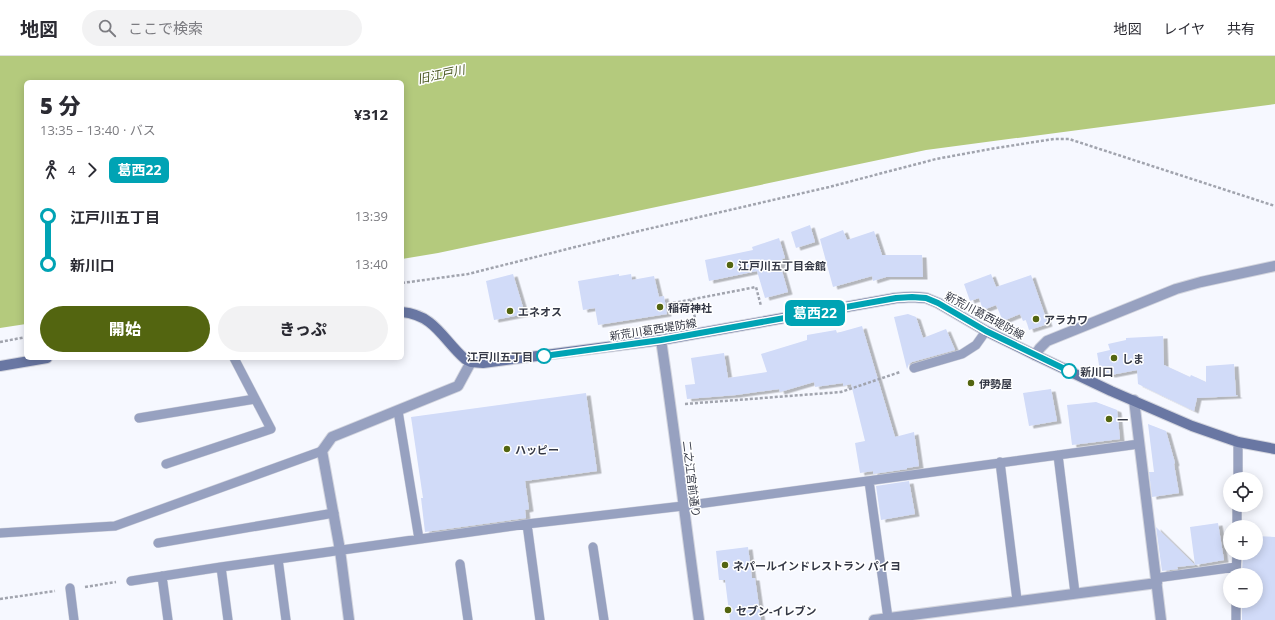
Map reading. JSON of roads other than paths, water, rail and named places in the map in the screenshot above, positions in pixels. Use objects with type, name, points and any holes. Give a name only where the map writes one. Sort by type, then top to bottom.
[{"type":"main road","name":"新荒川葛西堤防線","points":[[471,362],[496,363],[661,340],[896,298],[926,298],[938,303],[986,331],[1035,355],[1192,426],[1238,442],[1275,449]]},
{"type":"main road","points":[[404,312],[419,315],[428,321],[460,355],[471,362]]},
{"type":"main road","points":[[0,366],[35,360]]},
{"type":"street","points":[[1035,355],[1047,341],[1176,290],[1201,282],[1275,266]]},
{"type":"street","name":"二之江宮前通り","points":[[661,340],[699,620]]},
{"type":"street","points":[[349,620],[340,550],[322,450],[332,437],[458,386],[471,362]]},
{"type":"street","points":[[1134,400],[1161,620]]},
{"type":"street","points":[[874,620],[1075,593],[1156,580]]},
{"type":"lane","points":[[917,367],[962,354],[976,345],[986,331]]},
{"type":"lane","points":[[166,464],[271,429],[235,360]]},
{"type":"lane","points":[[139,418],[255,398]]},
{"type":"lane","points":[[398,411],[419,539]]},
{"type":"lane","points":[[1238,442],[1238,472]]},
{"type":"lane","points":[[131,581],[221,566],[527,524],[683,506],[1139,444]]},
{"type":"lane","points":[[0,533],[115,526],[322,450]]},
{"type":"lane","points":[[1058,456],[1075,593]]},
{"type":"lane","points":[[1000,462],[1017,600]]},
{"type":"lane","points":[[869,481],[888,618]]},
{"type":"lane","points":[[158,543],[334,513]]},
{"type":"lane","points":[[527,524],[540,620]]},
{"type":"lane","points":[[593,547],[604,620]]},
{"type":"lane","points":[[278,559],[286,620]]},
{"type":"lane","points":[[460,564],[468,620]]},
{"type":"lane","points":[[221,566],[228,620]]},
{"type":"lane","points":[[1156,580],[1223,572]]},
{"type":"lane","points":[[162,576],[168,620]]},
{"type":"lane","points":[[70,588],[74,620]]},
{"type":"lane","points":[[1236,608],[1236,620]]},
{"type":"water","name":"旧江戸川","points":[[0,56],[1275,56],[1275,104],[926,150],[438,253],[404,259],[404,80],[24,80],[24,324],[0,328]]},
{"type":"place","name":"江戸川五丁目会館","points":[[730,265]]},
{"type":"place","name":"稲荷神社","points":[[660,307]]},
{"type":"place","name":"エネオス","points":[[510,311]]},
{"type":"place","name":"アラカワ","points":[[1036,319]]},
{"type":"place","name":"江戸川五丁目","points":[[544,356]]},
{"type":"place","name":"しま","points":[[1114,358]]},
{"type":"place","name":"新川口","points":[[1069,371]]},
{"type":"place","name":"伊勢屋","points":[[971,383]]},
{"type":"place","name":"一","points":[[1109,419]]},
{"type":"place","name":"ハッピー","points":[[507,449]]},
{"type":"place","name":"ネパールインドレストラン パイヨ","points":[[725,565]]},
{"type":"place","name":"セブン-イレブン","points":[[728,610]]}]
